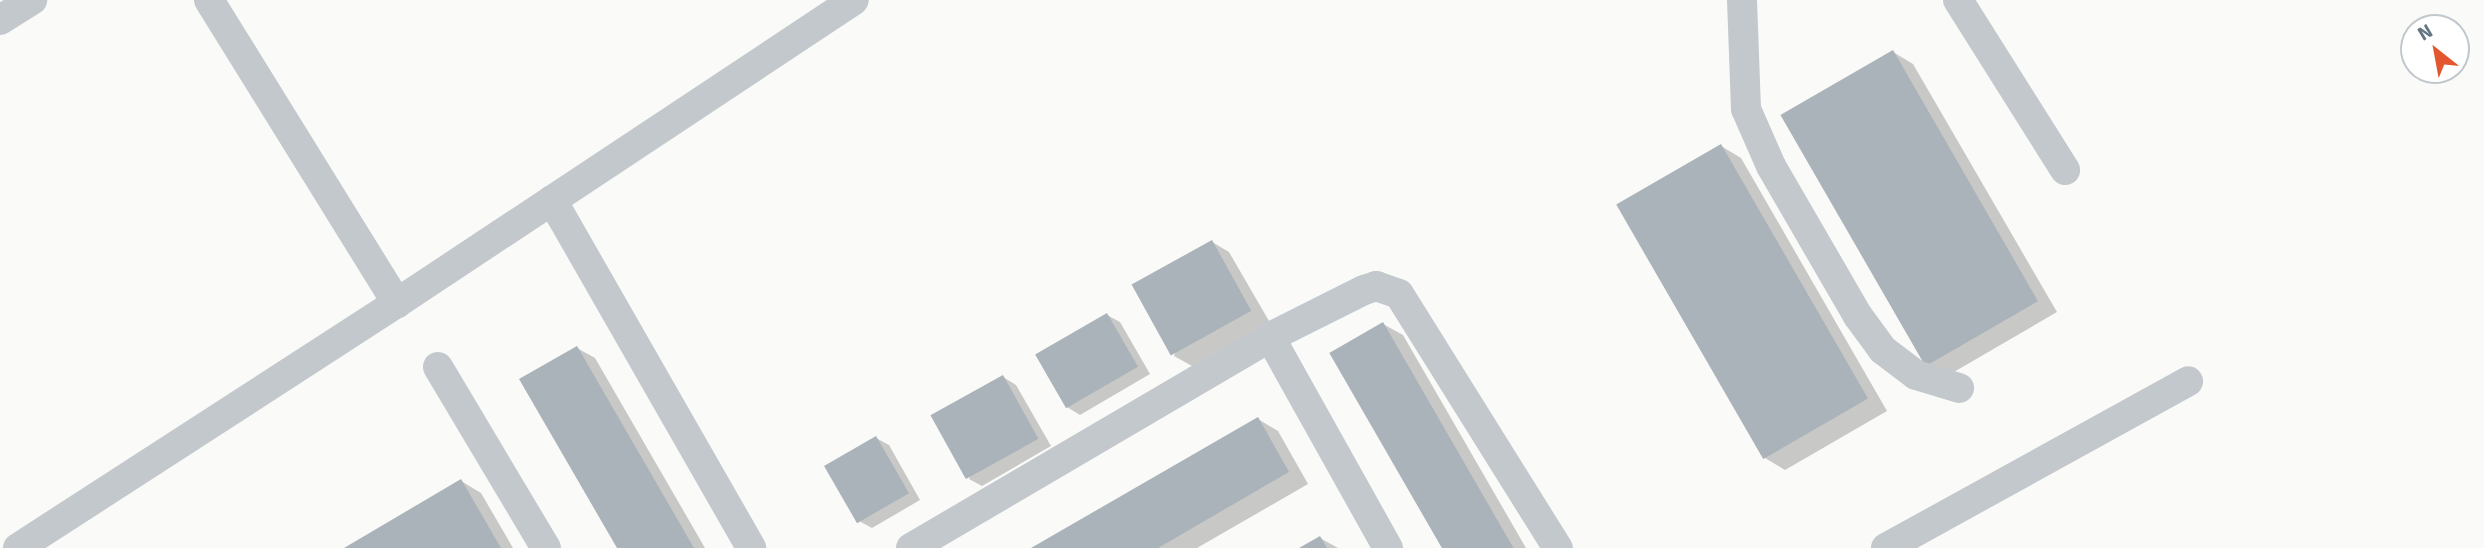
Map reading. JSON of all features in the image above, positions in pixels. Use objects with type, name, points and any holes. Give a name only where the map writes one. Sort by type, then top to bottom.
[{"type":"street","points":[[0,20],[32,0]]},
{"type":"street","points":[[209,0],[397,303]]},
{"type":"street","points":[[18,548],[397,303],[855,0]]},
{"type":"street","points":[[1742,0],[1746,109],[1771,166],[1858,316],[1883,350],[1916,375],[1959,388]]},
{"type":"street","points":[[1958,0],[2065,170]]},
{"type":"street","points":[[552,200],[751,548]]},
{"type":"street","points":[[911,548],[1270,337],[1377,286],[1399,294],[1558,548]]},
{"type":"street","points":[[1270,337],[1388,548]]},
{"type":"street","points":[[438,367],[546,548]]},
{"type":"street","points":[[1886,548],[2188,381]]},
{"type":"building","points":[[1893,50],[2038,301],[1925,366],[1780,115]]},
{"type":"building","points":[[1721,144],[1868,399],[1763,459],[1616,204]]},
{"type":"building","points":[[1212,240],[1251,311],[1171,355],[1132,285]]},
{"type":"building","points":[[1107,313],[1138,367],[1066,408],[1035,355]]},
{"type":"building","points":[[1383,322],[1513,548],[1442,548],[1329,353]]},
{"type":"building","points":[[577,346],[694,548],[617,548],[519,379]]},
{"type":"building","points":[[1003,375],[1038,439],[966,479],[930,415]]},
{"type":"building","points":[[1258,417],[1289,472],[1158,548],[1031,548]]},
{"type":"building","points":[[876,436],[909,493],[857,523],[824,466]]},
{"type":"building","points":[[461,479],[501,548],[344,548]]},
{"type":"building","points":[[1320,536],[1327,548],[1299,548]]}]
